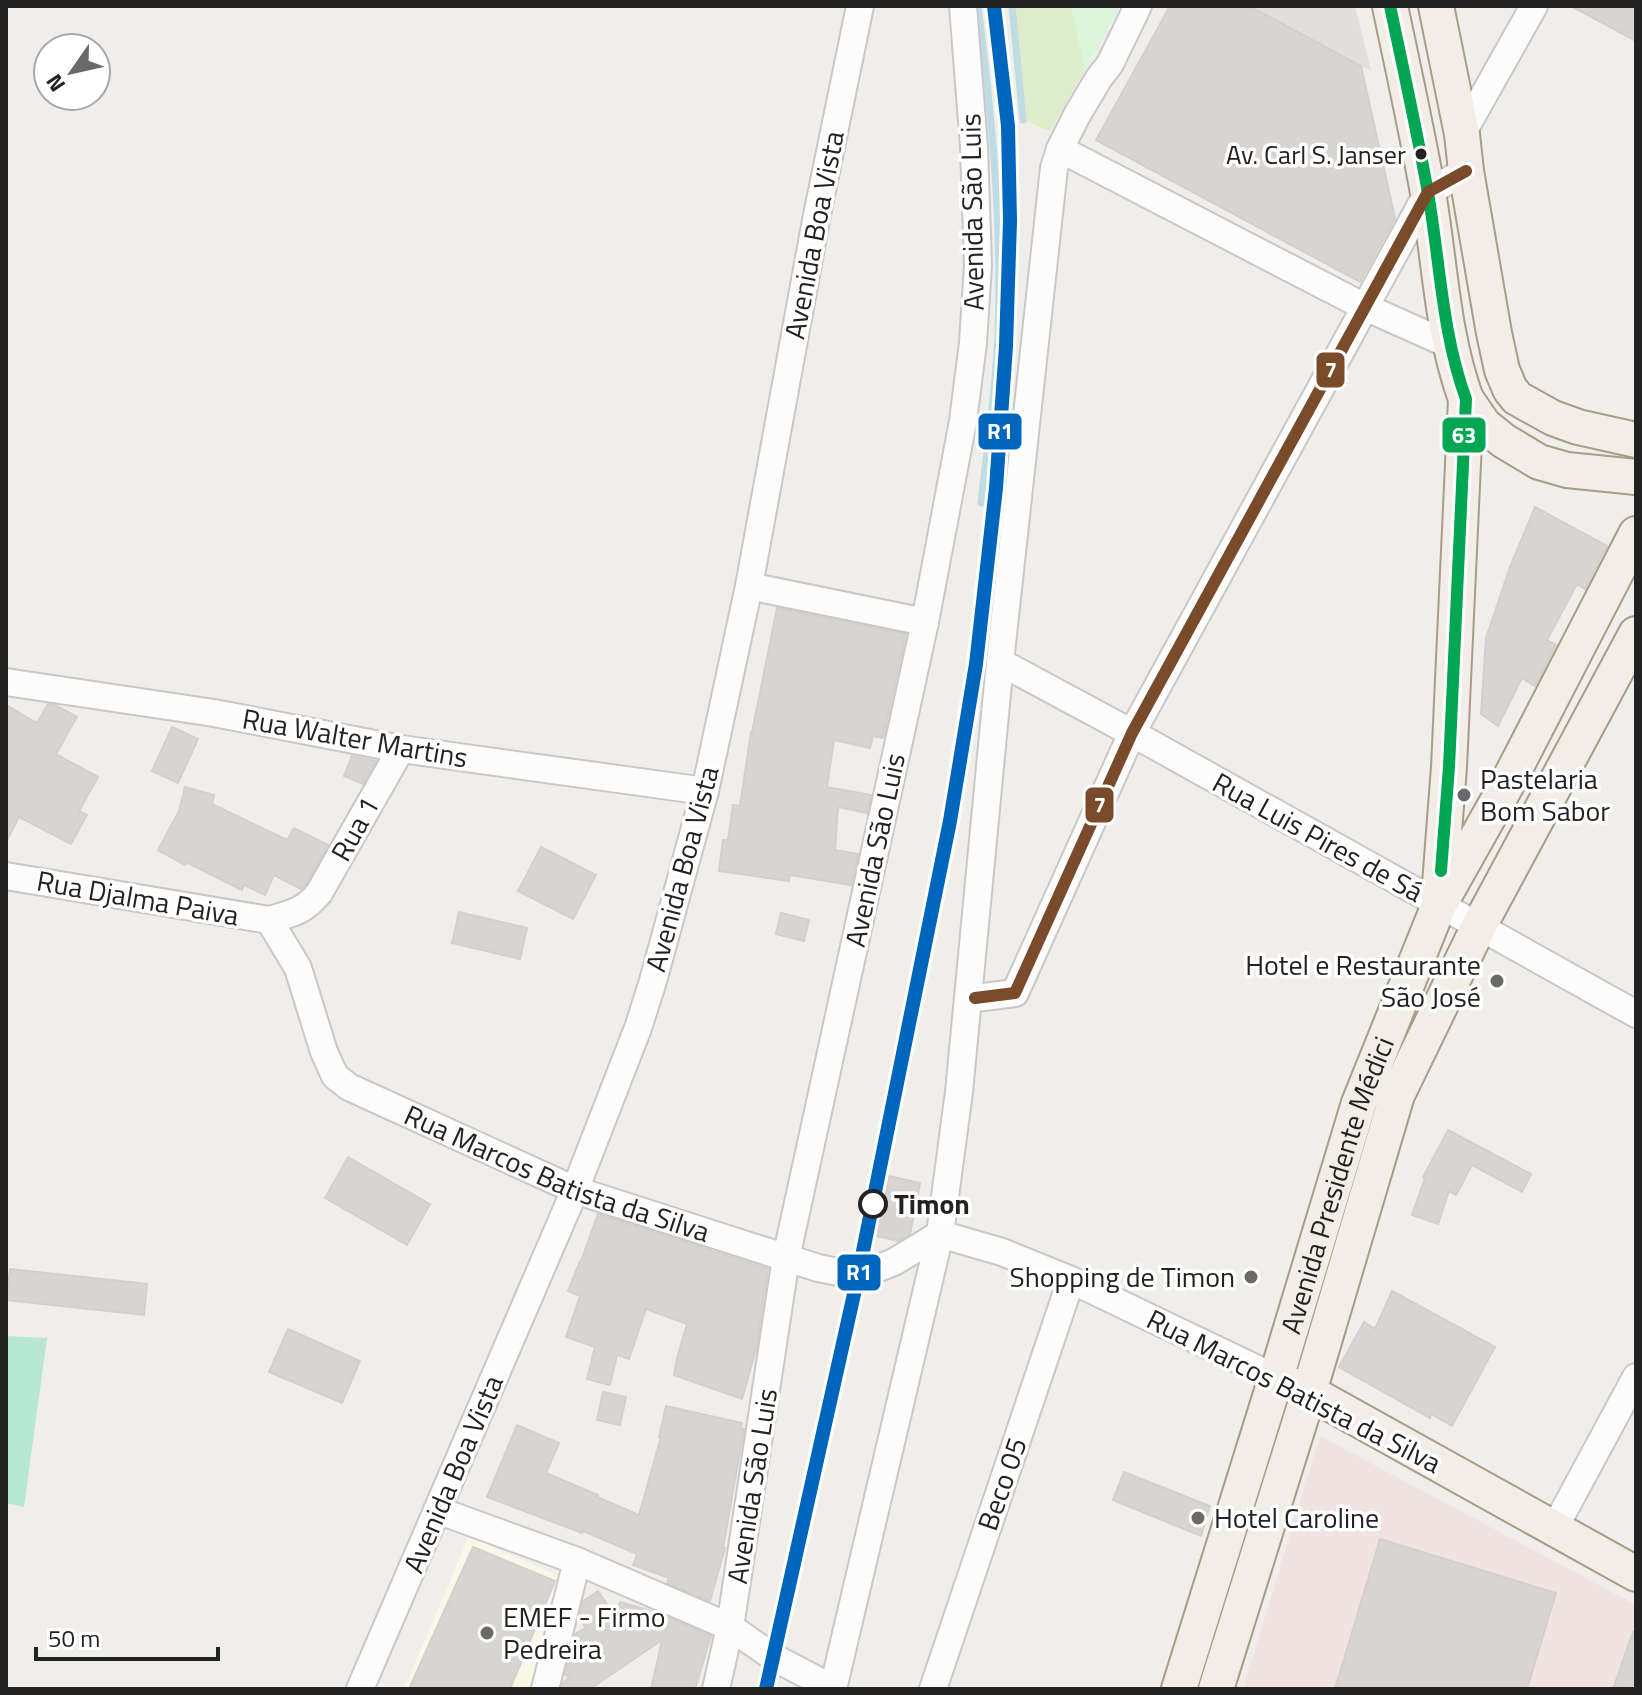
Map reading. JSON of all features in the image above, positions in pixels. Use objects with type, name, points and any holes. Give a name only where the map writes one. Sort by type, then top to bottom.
[{"type":"main road","points":[[1390,6],[1428,192],[1450,345],[1466,399],[1484,425],[1539,462],[1567,470],[1636,477]]},
{"type":"main road","points":[[1436,6],[1462,134],[1494,333],[1502,370],[1510,389],[1517,398],[1553,418],[1636,440]]},
{"type":"main road","points":[[1439,905],[1449,767],[1466,399]]},
{"type":"main road","name":"Avenida Presidente Médici","points":[[1179,1689],[1359,1103],[1439,905],[1506,786],[1636,534]]},
{"type":"main road","name":"Avenida Presidente Médici","points":[[1216,1689],[1397,1095],[1479,926],[1636,634]]},
{"type":"main road","name":"Rua Marcos Batista da Silva","points":[[1276,1378],[1309,1392],[1636,1574]]},
{"type":"street","name":"Avenida Boa Vista","points":[[360,1689],[575,1190],[653,981],[705,791],[749,586],[816,220],[860,6]]},
{"type":"street","name":"Avenida São Luis","points":[[716,1689],[730,1627],[786,1258],[925,622],[963,421],[978,265],[974,147],[963,6]]},
{"type":"street","points":[[437,1510],[577,1561],[730,1627],[773,1657],[833,1689],[940,1234],[959,1092],[1000,662],[1054,168],[1060,149],[1110,64],[1138,6]]},
{"type":"street","points":[[1462,134],[1534,6]]},
{"type":"street","points":[[1060,149],[1365,307],[1450,345]]},
{"type":"street","points":[[968,999],[1015,993],[1132,733],[1428,192],[1466,171]]},
{"type":"street","points":[[749,586],[925,622]]},
{"type":"street","name":"Rua Luis Pires de Sá","points":[[1000,662],[1636,1014]]},
{"type":"street","name":"Rua Walter Martins","points":[[6,682],[214,713],[401,749],[705,791]]},
{"type":"street","name":"Rua 1","points":[[269,920],[307,907],[319,893],[401,749]]},
{"type":"street","name":"Rua Djalma Paiva","points":[[6,876],[269,920]]},
{"type":"street","name":"Rua Marcos Batista da Silva","points":[[269,920],[298,968],[324,1052],[335,1076],[376,1101],[575,1190],[818,1268],[858,1276],[894,1262],[940,1234],[1002,1252],[1071,1280],[1276,1378]]},
{"type":"street","name":"Beco 05","points":[[933,1689],[1071,1280]]},
{"type":"street","points":[[1554,1529],[1636,1377]]},
{"type":"street","points":[[545,1689],[577,1561]]},
{"type":"shaded area","points":[[1249,6],[1355,6],[1371,71],[1361,66]]},
{"type":"shaded area","points":[[1320,1436],[1636,1605],[1636,1689],[1243,1689]]},
{"type":"shaded area","name":"EMEF - Firmo Pedreira","points":[[469,1536],[560,1577],[533,1689],[404,1689]]},
{"type":"green space","points":[[1012,6],[1071,6],[1085,70],[1050,131],[1023,120]]},
{"type":"green space","points":[[1071,6],[1120,6],[1085,70]]},
{"type":"green space","points":[[6,1336],[47,1338],[24,1507],[6,1503]]},
{"type":"building","points":[[1170,6],[1249,6],[1361,66],[1395,218],[1360,282],[1096,140]]},
{"type":"building","points":[[1571,6],[1636,6],[1636,41]]},
{"type":"building","points":[[1535,507],[1607,546],[1585,589],[1577,584],[1547,640],[1556,645],[1535,686],[1522,678],[1498,726],[1481,714],[1486,638]]},
{"type":"building","points":[[777,608],[906,634],[883,738],[873,736],[870,748],[834,740],[827,787],[871,795],[867,813],[838,807],[835,850],[858,854],[851,885],[790,875],[789,881],[719,871],[723,840],[728,840],[733,805],[740,806],[751,732]]},
{"type":"building","points":[[48,704],[77,717],[56,754],[98,777],[79,811],[87,815],[71,844],[19,817],[6,842],[6,705],[37,723]]},
{"type":"building","points":[[172,727],[198,739],[178,783],[152,771]]},
{"type":"building","points":[[352,756],[376,761],[363,784],[344,776]]},
{"type":"building","points":[[185,787],[214,795],[212,804],[287,840],[294,828],[328,845],[306,884],[301,889],[274,875],[265,895],[244,885],[242,890],[158,850],[179,811]]},
{"type":"building","points":[[541,847],[596,875],[573,919],[518,891]]},
{"type":"building","points":[[459,912],[527,928],[520,959],[452,943]]},
{"type":"building","points":[[781,913],[809,920],[804,941],[776,934]]},
{"type":"building","points":[[1448,1130],[1531,1174],[1522,1192],[1472,1165],[1456,1195],[1449,1191],[1438,1224],[1412,1215],[1423,1177]]},
{"type":"building","points":[[348,1157],[430,1204],[407,1245],[325,1198]]},
{"type":"building","points":[[889,1176],[920,1183],[910,1234],[898,1241],[876,1236]]},
{"type":"building","points":[[598,1214],[768,1269],[756,1349],[742,1399],[674,1375],[687,1324],[646,1309],[629,1359],[617,1355],[610,1385],[587,1379],[595,1347],[566,1337],[580,1296],[568,1291]]},
{"type":"building","points":[[10,1269],[147,1284],[144,1315],[6,1300]]},
{"type":"building","points":[[1392,1291],[1495,1347],[1452,1426],[1431,1414],[1430,1418],[1339,1367],[1364,1322],[1375,1329]]},
{"type":"building","points":[[288,1329],[360,1361],[342,1403],[269,1372]]},
{"type":"building","points":[[603,1392],[626,1397],[620,1425],[597,1420]]},
{"type":"building","points":[[666,1406],[742,1423],[741,1428],[744,1429],[725,1548],[710,1601],[667,1583],[669,1578],[633,1565],[637,1554],[487,1497],[517,1425],[559,1443],[546,1473],[639,1515],[661,1437]]},
{"type":"building","points":[[1124,1472],[1210,1506],[1201,1536],[1113,1500]]},
{"type":"building","points":[[1380,1539],[1556,1593],[1527,1689],[1335,1689]]},
{"type":"building","name":"EMEF - Firmo Pedreira","points":[[473,1547],[555,1581],[510,1689],[409,1689]]},
{"type":"building","points":[[598,1591],[615,1615],[620,1602],[658,1613],[711,1636],[695,1689],[651,1689],[662,1640],[590,1689],[562,1689],[569,1678],[565,1674],[568,1664],[575,1658],[571,1652],[575,1634],[586,1628],[579,1618],[583,1601]]},
{"type":"building","points":[[1633,1632],[1636,1633],[1636,1689],[1613,1689]]},
{"type":"waterway","points":[[978,6],[988,87],[999,251],[995,376],[981,503]]},
{"type":"waterway","points":[[1012,6],[1023,120]]},
{"type":"transit line","name":"R1","points":[[766,1689],[858,1276],[950,821],[976,664],[996,488],[1006,346],[1010,221],[1008,126],[994,6]]},
{"type":"transit line","name":"63","points":[[1390,6],[1428,193],[1452,349],[1466,399],[1449,767],[1441,871]]},
{"type":"transit line","name":"7","points":[[975,998],[1015,993],[1132,733],[1428,192],[1466,171]]},
{"type":"place","name":"Av. Carl S. Janser","points":[[1421,154]]},
{"type":"place","name":"Pastelaria Bom Sabor","points":[[1464,795]]},
{"type":"place","name":"Hotel e Restaurante São José","points":[[1497,981]]},
{"type":"place","name":"Timon","points":[[873,1204]]},
{"type":"place","name":"Shopping de Timon","points":[[1251,1277]]},
{"type":"place","name":"Hotel Caroline","points":[[1198,1518]]},
{"type":"place","name":"EMEF - Firmo Pedreira","points":[[487,1633]]}]
